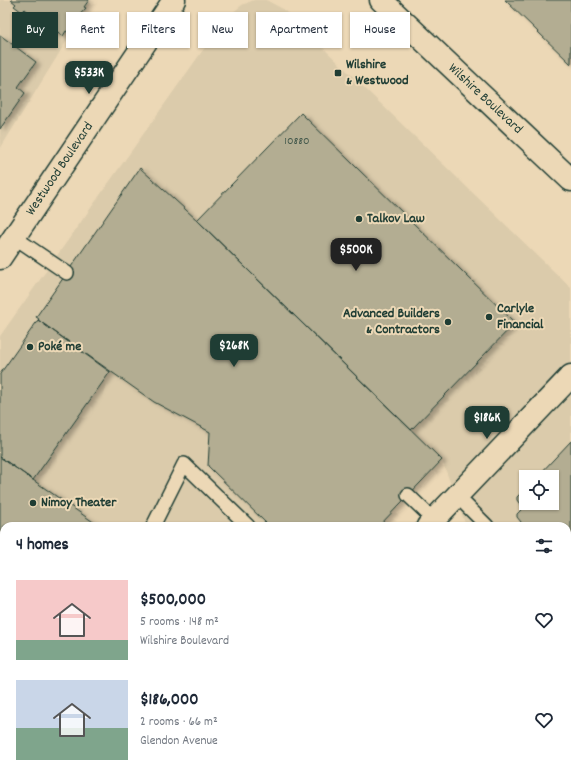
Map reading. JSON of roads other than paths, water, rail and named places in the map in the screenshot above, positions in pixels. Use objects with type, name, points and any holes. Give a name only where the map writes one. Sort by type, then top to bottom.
[{"type":"main road","name":"Westwood Boulevard","points":[[0,258],[174,0]]},
{"type":"main road","name":"Wilshire Boulevard","points":[[381,0],[571,180]]},
{"type":"main road","points":[[432,522],[571,376]]},
{"type":"lane","points":[[14,237],[67,273]]},
{"type":"lane","points":[[155,522],[184,464],[244,522]]},
{"type":"lane","points":[[408,496],[430,522]]},
{"type":"lane","points":[[456,496],[483,522]]},
{"type":"place","name":"Wilshire & Westwood","points":[[338,73]]},
{"type":"place","name":"Talkov Law","points":[[359,219]]},
{"type":"place","name":"Carlyle Financial","points":[[489,317]]},
{"type":"place","name":"Advanced Builders & Contractors","points":[[448,322]]},
{"type":"place","name":"Poké me","points":[[30,347]]},
{"type":"place","name":"Nimoy Theater","points":[[33,503]]}]
